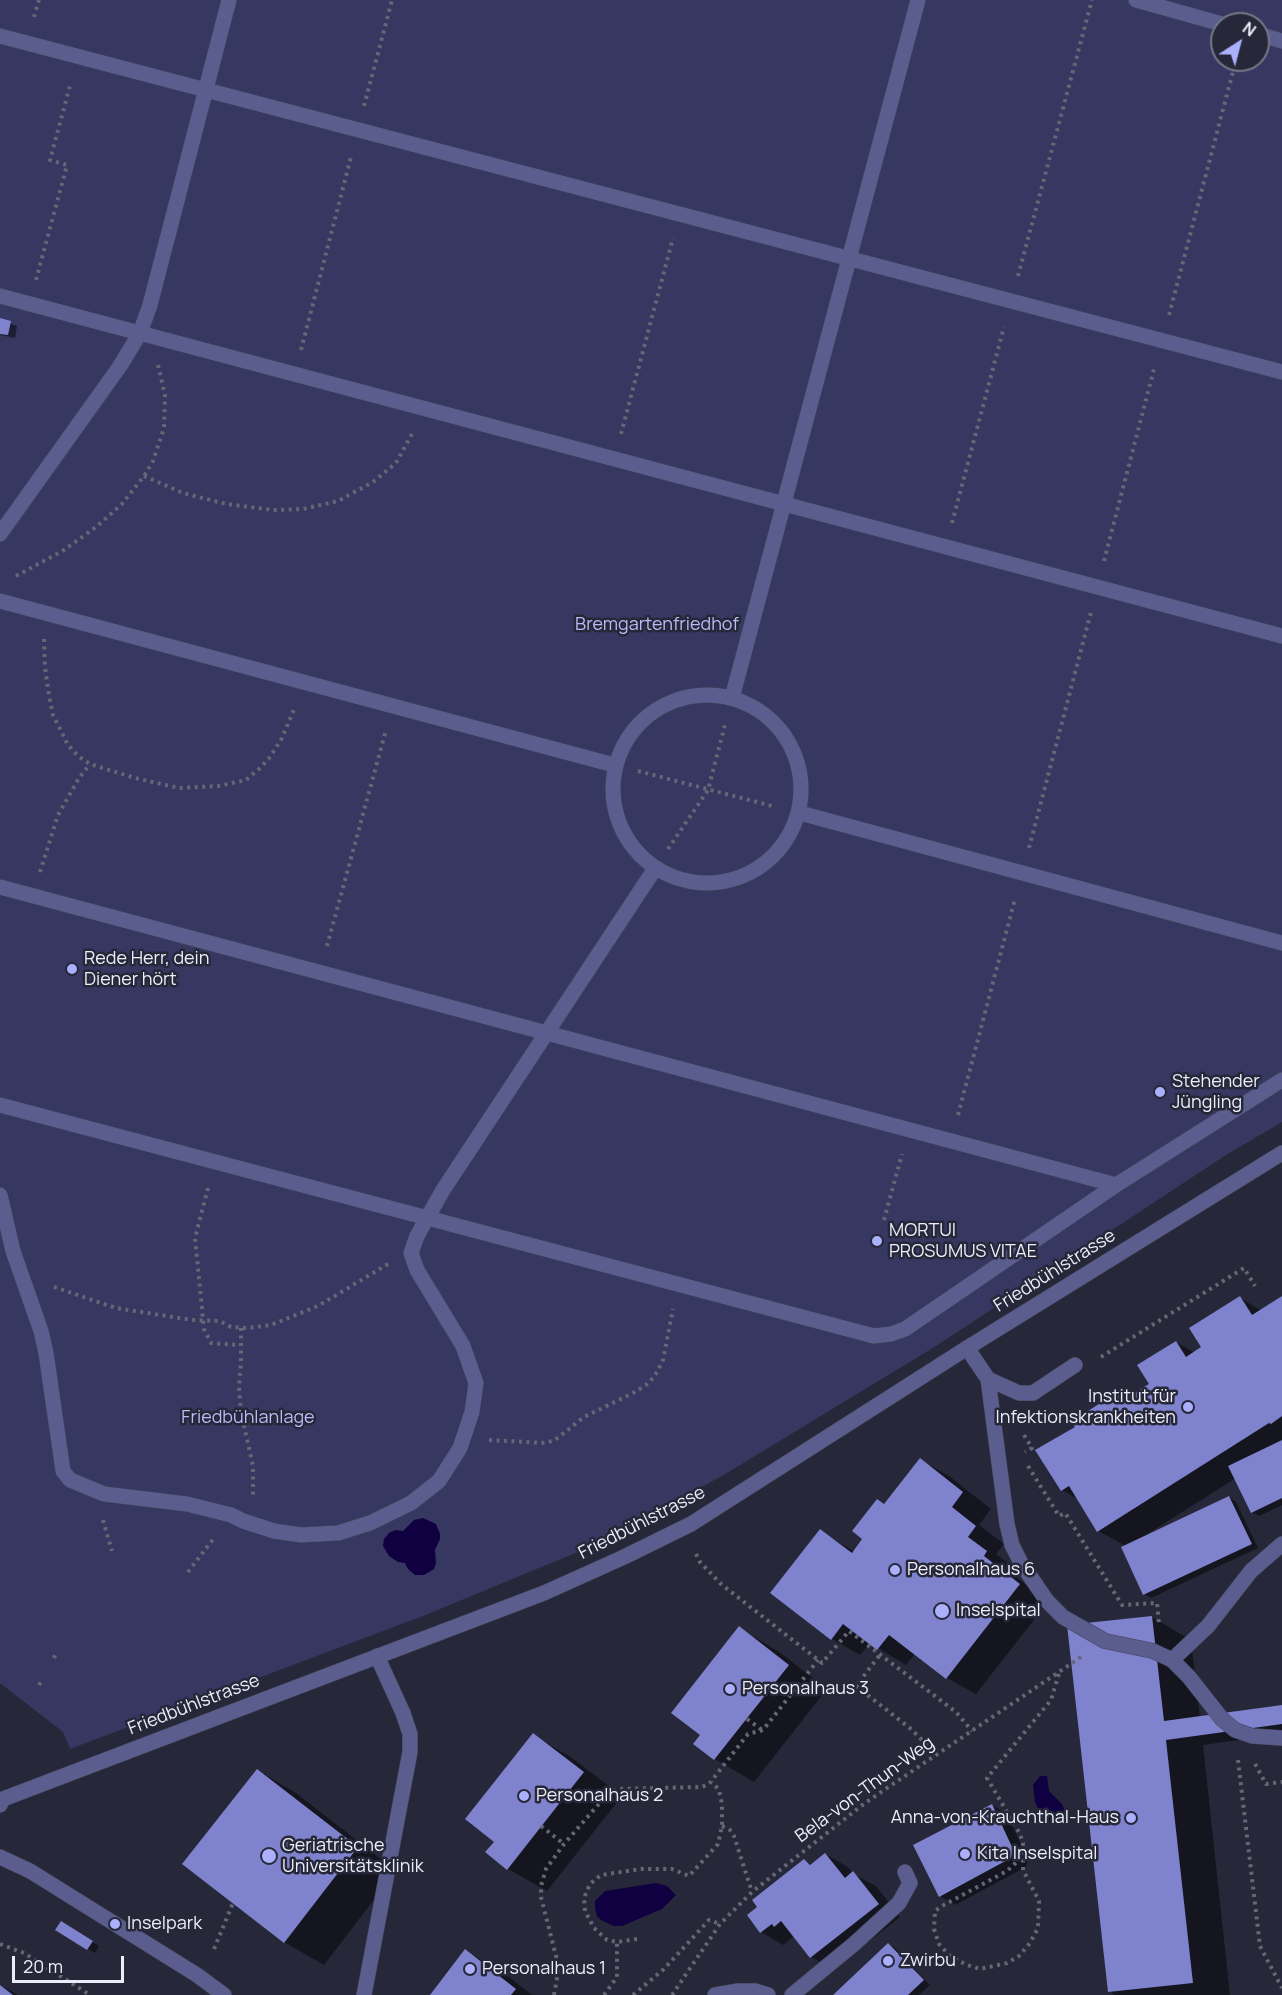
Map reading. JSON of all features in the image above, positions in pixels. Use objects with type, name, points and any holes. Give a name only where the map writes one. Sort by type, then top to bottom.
[{"type":"street","points":[[0,534],[120,366],[140,333],[150,305],[230,0]]},
{"type":"street","points":[[732,698],[918,0]]},
{"type":"street","points":[[1136,0],[1210,21]]},
{"type":"street","points":[[0,36],[1282,372]]},
{"type":"street","points":[[0,296],[1282,636]]},
{"type":"street","points":[[0,601],[614,765]]},
{"type":"street","points":[[708,695],[732,698],[762,712],[786,737],[794,751],[802,775],[800,813],[785,842],[769,860],[748,874],[727,882],[702,884],[670,877],[654,870],[629,842],[617,816],[612,794],[614,765],[634,730],[653,712],[687,697],[708,695]]},
{"type":"street","points":[[800,813],[1282,943]]},
{"type":"street","points":[[0,1195],[12,1251],[41,1330],[63,1471],[75,1483],[105,1494],[187,1504],[274,1531],[301,1535],[338,1533],[370,1523],[411,1503],[439,1481],[464,1439],[472,1412],[476,1383],[463,1346],[417,1270],[411,1253],[413,1247],[443,1190],[654,870]]},
{"type":"street","points":[[0,887],[1116,1185]]},
{"type":"street","points":[[0,1105],[874,1336],[905,1329],[1116,1185],[1282,1080]]},
{"type":"street","name":"Friedbühlstrasse","points":[[1,1799],[544,1593],[691,1524],[967,1348],[1282,1153]]},
{"type":"street","points":[[967,1348],[988,1378],[1007,1524],[1012,1545],[1021,1563],[1047,1601],[1064,1617],[1105,1641],[1167,1658],[1190,1677],[1222,1719],[1235,1730],[1252,1736],[1282,1738]]},
{"type":"street","points":[[988,1378],[1020,1393],[1033,1393],[1072,1367]]},
{"type":"street","points":[[1167,1658],[1208,1626],[1251,1571],[1282,1544]]},
{"type":"street","points":[[364,1995],[410,1752],[410,1734],[403,1713],[377,1656]]},
{"type":"street","points":[[0,1857],[30,1870],[224,1995]]},
{"type":"street","points":[[792,1995],[899,1903],[910,1883],[905,1872]]},
{"type":"street","points":[[715,1995],[755,1991],[768,1995]]},
{"type":"path","points":[[295,374],[392,0]]},
{"type":"path","points":[[29,303],[67,165],[50,160],[78,57]]},
{"type":"path","points":[[615,458],[680,214]]},
{"type":"path","points":[[9,580],[64,550],[96,527],[128,498],[144,476],[160,444],[166,412],[165,395],[158,366],[140,333]]},
{"type":"path","points":[[144,476],[183,493],[236,505],[273,510],[303,509],[338,501],[373,482],[396,463],[414,430],[420,407]]},
{"type":"path","points":[[48,615],[44,638],[45,667],[53,715],[68,745],[90,764],[135,778],[179,788],[218,786],[246,780],[260,768],[282,738],[302,682]]},
{"type":"path","points":[[654,870],[708,790],[732,698]]},
{"type":"path","points":[[320,972],[392,706]]},
{"type":"path","points":[[30,894],[42,867],[58,815],[79,778],[90,764]]},
{"type":"path","points":[[614,765],[800,813]]},
{"type":"path","points":[[884,1220],[909,1131]]},
{"type":"path","points":[[215,1161],[195,1238],[204,1329],[211,1343],[240,1345]]},
{"type":"path","points":[[22,1276],[116,1308],[220,1321],[231,1327],[241,1328],[271,1325],[318,1306],[369,1277],[413,1247]]},
{"type":"path","points":[[1072,1367],[1072,1375],[1244,1268],[1255,1286]]},
{"type":"path","points":[[464,1439],[545,1443],[555,1440],[584,1417],[649,1383],[663,1360],[678,1284]]},
{"type":"path","points":[[188,1572],[253,1503],[253,1466],[241,1412],[239,1387],[241,1328]]},
{"type":"path","points":[[1023,1458],[1059,1516],[1065,1513],[1122,1605],[1157,1603],[1167,1658]]},
{"type":"path","points":[[696,1554],[700,1562],[721,1584],[822,1663],[849,1631],[879,1656],[956,1712],[972,1731]]},
{"type":"path","name":"Bela-von-Thun-Weg","points":[[672,1995],[720,1924],[753,1892],[851,1814],[1105,1641]]},
{"type":"path","points":[[54,1659],[56,1653]]},
{"type":"path","points":[[879,1656],[856,1686],[911,1729],[936,1754]]},
{"type":"path","points":[[554,1995],[558,1973],[541,1897],[541,1886],[546,1869],[564,1844],[605,1797],[617,1789],[702,1786],[712,1782],[748,1734],[763,1730],[818,1660]]},
{"type":"path","points":[[1023,1852],[1022,1857],[1007,1871],[935,1911],[934,1929],[939,1944],[950,1956],[980,1969],[1007,1963],[1019,1956],[1030,1944],[1038,1928],[1039,1901],[1023,1870],[1023,1852],[1023,1843],[1020,1834],[987,1778],[1051,1700],[1060,1670]]},
{"type":"path","points":[[39,1685],[42,1679]]},
{"type":"path","points":[[747,1719],[763,1730]]},
{"type":"path","points":[[1235,1730],[1260,1946],[1282,1988]]},
{"type":"path","points":[[637,1939],[617,1942],[607,1940],[588,1920],[584,1898],[590,1884],[602,1875],[641,1869],[672,1869],[689,1876],[715,1849],[722,1826],[719,1790],[712,1782]]},
{"type":"path","points":[[541,1826],[564,1844]]},
{"type":"path","points":[[722,1826],[730,1830],[734,1836],[753,1892]]},
{"type":"path","points":[[214,1949],[233,1904]]},
{"type":"path","points":[[633,1995],[663,1969],[709,1920],[720,1924]]},
{"type":"path","points":[[604,1995],[617,1977],[617,1942]]},
{"type":"path","points":[[0,1944],[24,1953],[90,1995]]},
{"type":"green space","name":"Bremgartenfriedhof","points":[[0,0],[1282,0],[1282,1122],[1226,1155],[936,1346],[722,1476],[590,1547],[423,1616],[70,1749],[63,1732],[0,1683]]},
{"type":"shaded area","points":[[423,1518],[436,1524],[440,1539],[435,1550],[434,1569],[424,1575],[415,1575],[405,1563],[398,1562],[389,1556],[383,1546],[384,1539],[389,1533],[395,1530],[403,1531],[414,1520]]},
{"type":"shaded area","points":[[1040,1776],[1047,1776],[1049,1791],[1062,1804],[1065,1811],[1061,1819],[1054,1824],[1042,1817],[1035,1802],[1033,1785]]},
{"type":"shaded area","points":[[656,1883],[667,1886],[676,1895],[662,1909],[622,1926],[614,1926],[597,1916],[595,1901],[605,1891]]},
{"type":"building","points":[[0,318],[11,321],[8,335],[0,334]]},
{"type":"building","name":"Institut für Infektionskrankheiten","points":[[1240,1296],[1252,1315],[1282,1296],[1282,1416],[1097,1532],[1069,1486],[1061,1491],[1035,1450],[1075,1427],[1071,1422],[1122,1389],[1128,1397],[1149,1384],[1137,1365],[1176,1341],[1186,1357],[1201,1347],[1189,1328]]},
{"type":"building","points":[[1282,1440],[1282,1498],[1251,1513],[1228,1466]]},
{"type":"building","name":"Personalhaus 6","points":[[920,1458],[963,1492],[952,1507],[976,1526],[968,1537],[987,1551],[984,1556],[1020,1584],[946,1679],[889,1635],[877,1650],[843,1624],[831,1640],[770,1593],[820,1529],[852,1553],[862,1539],[852,1531],[877,1499],[884,1504]]},
{"type":"building","points":[[1229,1496],[1252,1544],[1143,1595],[1121,1547]]},
{"type":"building","name":"Anna-von-Krauchthal-Haus","points":[[1152,1616],[1164,1721],[1282,1705],[1282,1724],[1166,1740],[1193,1983],[1108,1992],[1067,1625]]},
{"type":"building","name":"Personalhaus 3","points":[[739,1626],[789,1665],[714,1760],[693,1744],[700,1735],[671,1713]]},
{"type":"building","name":"Personalhaus 2","points":[[533,1733],[584,1772],[507,1870],[485,1852],[494,1842],[465,1819]]},
{"type":"building","points":[[257,1769],[358,1847],[284,1943],[182,1864]]},
{"type":"building","name":"Kita Inselspital","points":[[992,1804],[1013,1849],[1011,1858],[939,1897],[913,1845]]},
{"type":"building","points":[[825,1853],[845,1878],[853,1871],[879,1904],[810,1958],[781,1921],[774,1927],[772,1924],[760,1933],[747,1915],[757,1907],[752,1900],[804,1859],[810,1865]]},
{"type":"building","points":[[61,1921],[93,1941],[87,1950],[55,1930]]},
{"type":"building","name":"Zwirbu","points":[[888,1943],[924,1980],[908,1995],[833,1995]]},
{"type":"building","name":"Personalhaus 1","points":[[465,1949],[516,1989],[511,1995],[430,1995]]},
{"type":"building","points":[[0,1985],[13,1995],[0,1995]]},
{"type":"place","name":"Rede Herr, dein Diener hört","points":[[72,969]]},
{"type":"place","name":"Stehender Jüngling","points":[[1160,1092]]},
{"type":"place","name":"MORTUI PROSUMUS VITAE","points":[[877,1241]]},
{"type":"place","name":"Institut für Infektionskrankheiten","points":[[1188,1407]]},
{"type":"place","name":"Personalhaus 6","points":[[895,1570]]},
{"type":"place","name":"Inselspital","points":[[942,1611]]},
{"type":"place","name":"Personalhaus 3","points":[[730,1689]]},
{"type":"place","name":"Personalhaus 2","points":[[524,1796]]},
{"type":"place","name":"Anna-von-Krauchthal-Haus","points":[[1131,1818]]},
{"type":"place","name":"Kita Inselspital","points":[[965,1854]]},
{"type":"place","name":"Geriatrische Universitätsklinik","points":[[269,1856]]},
{"type":"place","name":"Inselpark","points":[[115,1924]]},
{"type":"place","name":"Zwirbu","points":[[888,1961]]},
{"type":"place","name":"Personalhaus 1","points":[[470,1969]]},
{"type":"park label","name":"Friedbühlanlage","points":[[248,1418]]}]
